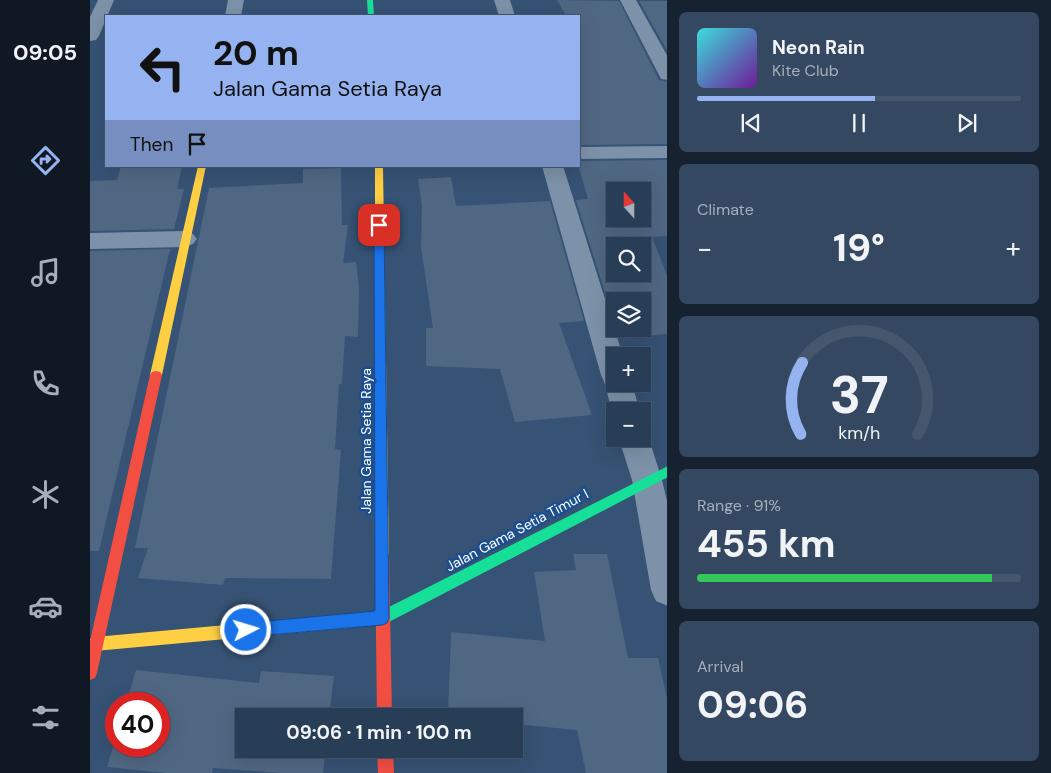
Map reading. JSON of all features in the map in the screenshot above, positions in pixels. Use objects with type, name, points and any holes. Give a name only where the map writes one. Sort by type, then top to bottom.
[{"type":"street","points":[[90,36],[106,0]]},
{"type":"street","points":[[233,15],[236,0]]},
{"type":"street","points":[[370,0],[371,15]]},
{"type":"street","points":[[502,0],[507,15]]},
{"type":"street","points":[[628,0],[667,75]]},
{"type":"street","points":[[90,46],[105,46]]},
{"type":"street","points":[[580,153],[667,152]]},
{"type":"street","points":[[90,673],[202,167]]},
{"type":"street","name":"Jalan Gama Setia Raya","points":[[378,167],[382,618],[385,708]]},
{"type":"street","points":[[552,167],[607,347]]},
{"type":"street","points":[[90,241],[185,239]]},
{"type":"street","points":[[639,447],[657,475],[667,590]]},
{"type":"street","name":"Jalan Gama Setia Timur I","points":[[382,618],[657,475]]},
{"type":"street","points":[[95,644],[382,618]]},
{"type":"street","points":[[386,758],[386,773]]},
{"type":"building","points":[[557,0],[619,1],[659,80],[667,82],[667,144],[580,145],[580,15],[565,15]]},
{"type":"building","points":[[639,1],[667,1],[667,50]]},
{"type":"building","points":[[667,160],[667,236],[652,237],[667,275],[667,334],[651,335],[651,292],[606,292],[606,296],[576,200],[588,199],[579,168],[580,161]]},
{"type":"building","points":[[121,167],[182,167],[177,189],[184,189],[174,229],[90,231],[90,181],[117,180]]},
{"type":"building","points":[[341,168],[342,225],[348,225],[343,263],[356,262],[359,288],[358,337],[345,336],[342,384],[339,384],[335,449],[341,450],[331,579],[225,578],[223,585],[138,578],[148,548],[135,548],[209,188],[303,183],[303,169]]},
{"type":"building","points":[[451,177],[456,206],[550,201],[584,321],[559,323],[592,415],[515,422],[500,369],[426,366],[426,328],[433,328],[421,247],[422,205],[418,179]]},
{"type":"building","points":[[170,249],[99,551],[90,551],[90,251]]},
{"type":"building","points":[[573,554],[607,554],[628,658],[658,658],[667,698],[667,773],[586,773],[577,730],[523,725],[523,708],[448,708],[451,632],[545,641],[534,572],[576,570]]},
{"type":"building","points":[[136,670],[259,683],[261,671],[334,676],[330,708],[235,708],[235,758],[325,758],[323,773],[280,773],[213,768],[212,773],[166,773],[107,767],[110,757],[170,757],[170,692],[130,692]]},
{"type":"traffic: fast","points":[[370,0],[371,15]]},
{"type":"traffic: fast","points":[[359,620],[382,618],[667,472]]},
{"type":"traffic: slow","points":[[156,375],[202,167]]},
{"type":"traffic: slow","points":[[379,167],[382,555]]},
{"type":"traffic: slow","points":[[95,644],[359,620]]},
{"type":"traffic: jam","points":[[90,673],[156,375]]},
{"type":"traffic: jam","points":[[382,555],[385,708]]},
{"type":"traffic: jam","points":[[385,758],[386,773]]},
{"type":"route","points":[[246,630],[382,618],[379,225]]}]
